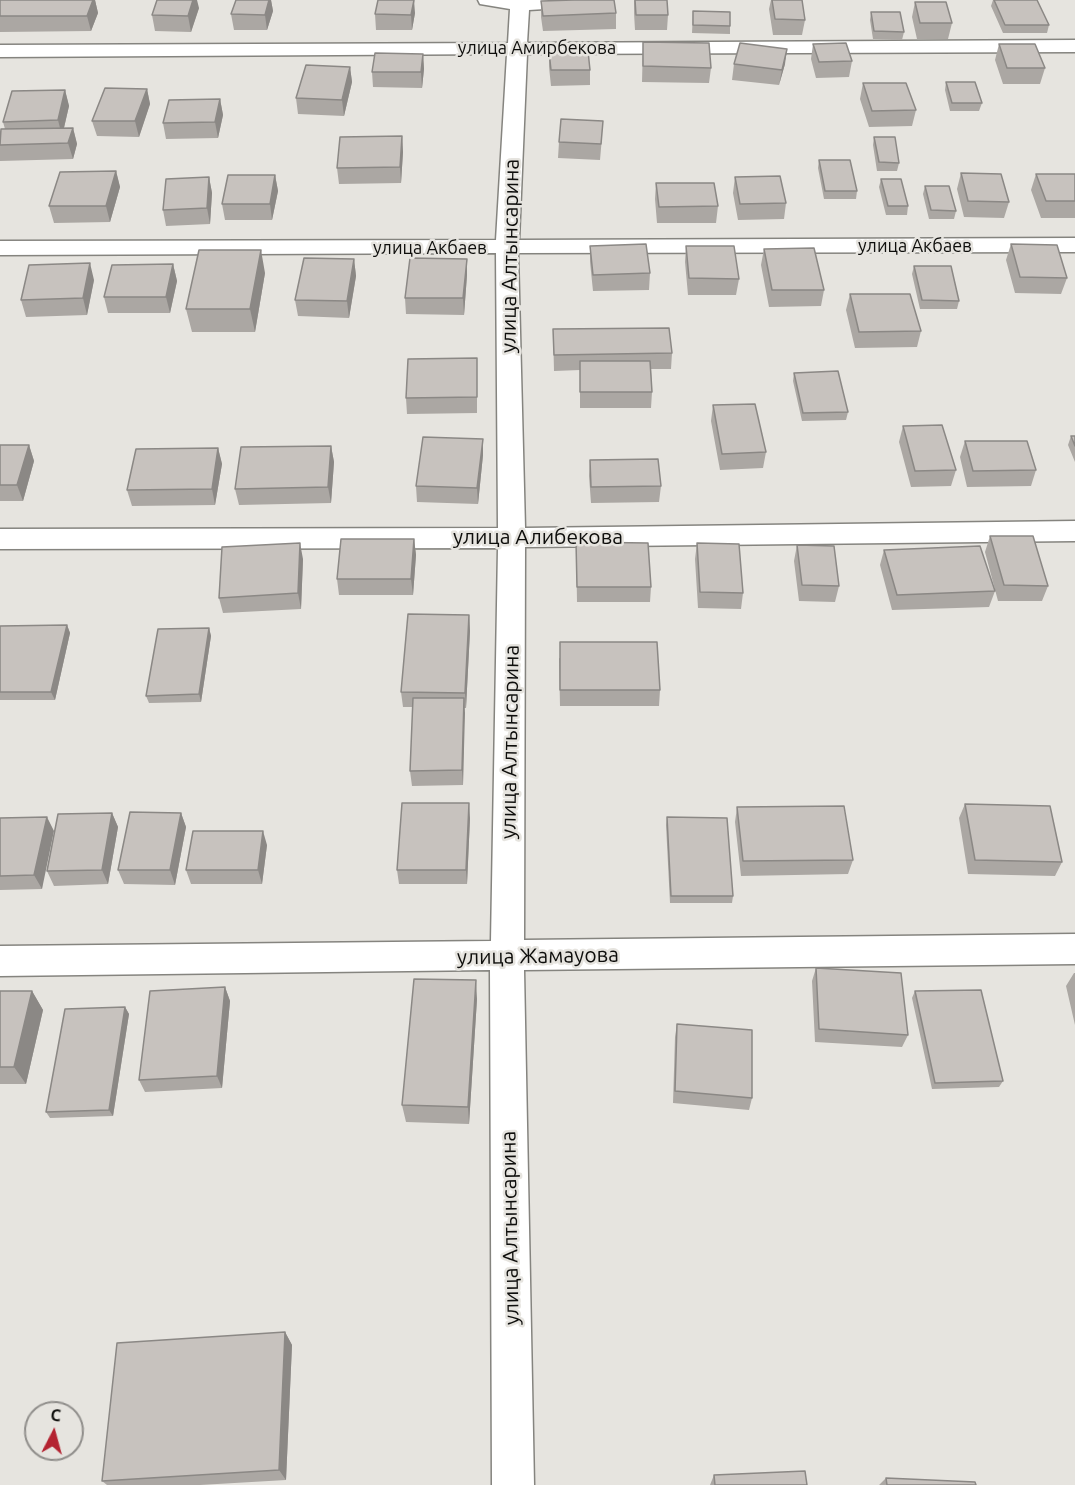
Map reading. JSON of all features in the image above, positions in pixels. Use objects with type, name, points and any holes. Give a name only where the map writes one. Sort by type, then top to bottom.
[{"type":"street","points":[[487,0],[520,3],[593,0]]},
{"type":"street","name":"улица Алтынсарина","points":[[513,1485],[507,957],[512,538],[507,248],[520,3]]},
{"type":"street","name":"улица Амирбекова","points":[[0,51],[1075,46]]},
{"type":"street","name":"улица Акбаев","points":[[0,248],[1075,245]]},
{"type":"street","name":"улица Алибекова","points":[[0,539],[512,538],[1075,531]]},
{"type":"street","name":"улица Жамауова","points":[[0,961],[1075,949]]},
{"type":"building","points":[[0,0],[93,0],[87,16],[0,16]]},
{"type":"building","points":[[157,0],[193,0],[188,16],[152,15]]},
{"type":"building","points":[[236,0],[269,0],[265,15],[231,14]]},
{"type":"building","points":[[378,0],[414,0],[411,15],[375,14]]},
{"type":"building","points":[[614,0],[616,13],[543,16],[541,1]]},
{"type":"building","points":[[635,0],[667,0],[668,15],[636,15]]},
{"type":"building","points":[[772,0],[802,0],[805,20],[775,19]]},
{"type":"building","points":[[994,0],[1037,0],[1049,25],[1005,25]]},
{"type":"building","points":[[915,2],[946,2],[952,23],[920,23]]},
{"type":"building","points":[[693,11],[730,12],[730,26],[693,25]]},
{"type":"building","points":[[871,12],[900,12],[904,32],[874,31]]},
{"type":"building","points":[[643,42],[709,43],[711,68],[643,66]]},
{"type":"building","points":[[740,43],[787,49],[782,70],[734,64]]},
{"type":"building","points":[[846,43],[852,61],[819,62],[813,44]]},
{"type":"building","points":[[999,44],[1035,44],[1045,68],[1007,68]]},
{"type":"building","points":[[549,51],[588,51],[590,70],[551,70]]},
{"type":"building","points":[[375,53],[423,54],[421,72],[372,72]]},
{"type":"building","points":[[306,65],[350,67],[342,100],[296,98]]},
{"type":"building","points":[[946,82],[975,82],[982,103],[952,103]]},
{"type":"building","points":[[863,83],[906,83],[916,110],[872,111]]},
{"type":"building","points":[[105,88],[147,89],[135,121],[92,121]]},
{"type":"building","points":[[65,90],[58,120],[3,122],[12,91]]},
{"type":"building","points":[[220,99],[215,122],[163,123],[169,100]]},
{"type":"building","points":[[561,119],[603,121],[601,144],[559,142]]},
{"type":"building","points":[[73,128],[68,143],[0,145],[1,129]]},
{"type":"building","points":[[402,136],[400,167],[337,168],[340,137]]},
{"type":"building","points":[[874,137],[895,137],[899,163],[879,162]]},
{"type":"building","points":[[819,160],[850,160],[857,191],[825,191]]},
{"type":"building","points":[[116,171],[106,206],[49,206],[60,172]]},
{"type":"building","points":[[961,173],[1001,174],[1009,202],[968,201]]},
{"type":"building","points":[[1036,174],[1075,174],[1075,201],[1046,201]]},
{"type":"building","points":[[228,175],[275,175],[270,204],[222,204]]},
{"type":"building","points":[[780,176],[786,203],[740,204],[735,177]]},
{"type":"building","points":[[209,177],[207,208],[163,210],[166,179]]},
{"type":"building","points":[[881,179],[901,179],[908,206],[888,206]]},
{"type":"building","points":[[656,183],[714,183],[718,206],[659,207]]},
{"type":"building","points":[[925,186],[949,186],[956,211],[931,210]]},
{"type":"building","points":[[646,244],[650,273],[593,275],[590,246]]},
{"type":"building","points":[[1011,244],[1057,245],[1067,278],[1020,277]]},
{"type":"building","points":[[686,246],[734,246],[739,279],[689,278]]},
{"type":"building","points":[[814,248],[824,290],[772,290],[764,249]]},
{"type":"building","points":[[199,250],[261,250],[250,309],[186,309]]},
{"type":"building","points":[[304,258],[354,259],[347,301],[295,300]]},
{"type":"building","points":[[410,258],[467,259],[463,298],[405,298]]},
{"type":"building","points":[[90,263],[83,298],[21,300],[29,265]]},
{"type":"building","points":[[173,264],[166,297],[104,297],[112,265]]},
{"type":"building","points":[[914,266],[951,266],[959,301],[922,300]]},
{"type":"building","points":[[850,294],[910,294],[921,331],[859,332]]},
{"type":"building","points":[[669,328],[672,353],[554,355],[553,329]]},
{"type":"building","points":[[477,358],[477,397],[406,398],[408,359]]},
{"type":"building","points":[[580,361],[650,361],[652,392],[580,392]]},
{"type":"building","points":[[838,371],[848,412],[803,413],[794,373]]},
{"type":"building","points":[[755,404],[766,452],[722,454],[713,405]]},
{"type":"building","points":[[942,425],[956,470],[915,471],[903,426]]},
{"type":"building","points":[[423,437],[483,439],[477,488],[416,486]]},
{"type":"building","points":[[965,441],[1027,441],[1036,470],[973,471]]},
{"type":"building","points":[[0,445],[29,445],[17,485],[0,485]]},
{"type":"building","points":[[331,446],[328,487],[235,489],[241,447]]},
{"type":"building","points":[[218,448],[212,489],[127,490],[136,449]]},
{"type":"building","points":[[658,459],[661,486],[591,487],[590,460]]},
{"type":"building","points":[[990,536],[1033,536],[1048,586],[1004,585]]},
{"type":"building","points":[[341,539],[414,539],[411,579],[337,579]]},
{"type":"building","points":[[576,542],[648,543],[651,587],[577,587]]},
{"type":"building","points":[[300,543],[298,593],[219,598],[222,547]]},
{"type":"building","points":[[697,543],[739,544],[743,593],[700,592]]},
{"type":"building","points":[[797,545],[834,546],[839,586],[802,585]]},
{"type":"building","points":[[980,546],[995,591],[897,595],[884,550]]},
{"type":"building","points":[[408,614],[469,615],[465,693],[401,692]]},
{"type":"building","points":[[67,625],[51,692],[0,692],[0,626]]},
{"type":"building","points":[[209,628],[199,694],[146,696],[158,629]]},
{"type":"building","points":[[560,642],[657,642],[660,690],[560,690]]},
{"type":"building","points":[[413,698],[464,698],[462,770],[410,771]]},
{"type":"building","points":[[402,803],[469,803],[466,870],[397,870]]},
{"type":"building","points":[[965,804],[1050,806],[1062,862],[975,860]]},
{"type":"building","points":[[844,806],[853,860],[743,861],[737,807]]},
{"type":"building","points":[[130,812],[181,813],[170,870],[118,870]]},
{"type":"building","points":[[112,813],[102,870],[47,871],[58,814]]},
{"type":"building","points":[[47,817],[34,875],[0,876],[0,818]]},
{"type":"building","points":[[667,817],[727,818],[733,896],[671,896]]},
{"type":"building","points":[[193,831],[263,831],[258,870],[186,870]]},
{"type":"building","points":[[816,968],[901,973],[908,1035],[819,1029]]},
{"type":"building","points":[[414,979],[476,980],[468,1107],[402,1105]]},
{"type":"building","points":[[225,987],[217,1076],[139,1080],[150,991]]},
{"type":"building","points":[[981,990],[1003,1081],[935,1083],[915,991]]},
{"type":"building","points":[[0,991],[32,991],[14,1067],[0,1067]]},
{"type":"building","points":[[125,1007],[109,1110],[46,1112],[65,1009]]},
{"type":"building","points":[[677,1024],[752,1030],[752,1098],[675,1091]]},
{"type":"building","points":[[285,1332],[279,1470],[102,1481],[117,1343]]},
{"type":"building","points":[[805,1471],[807,1485],[715,1485],[714,1475]]},
{"type":"building","points":[[886,1478],[975,1482],[976,1485],[887,1485]]}]
